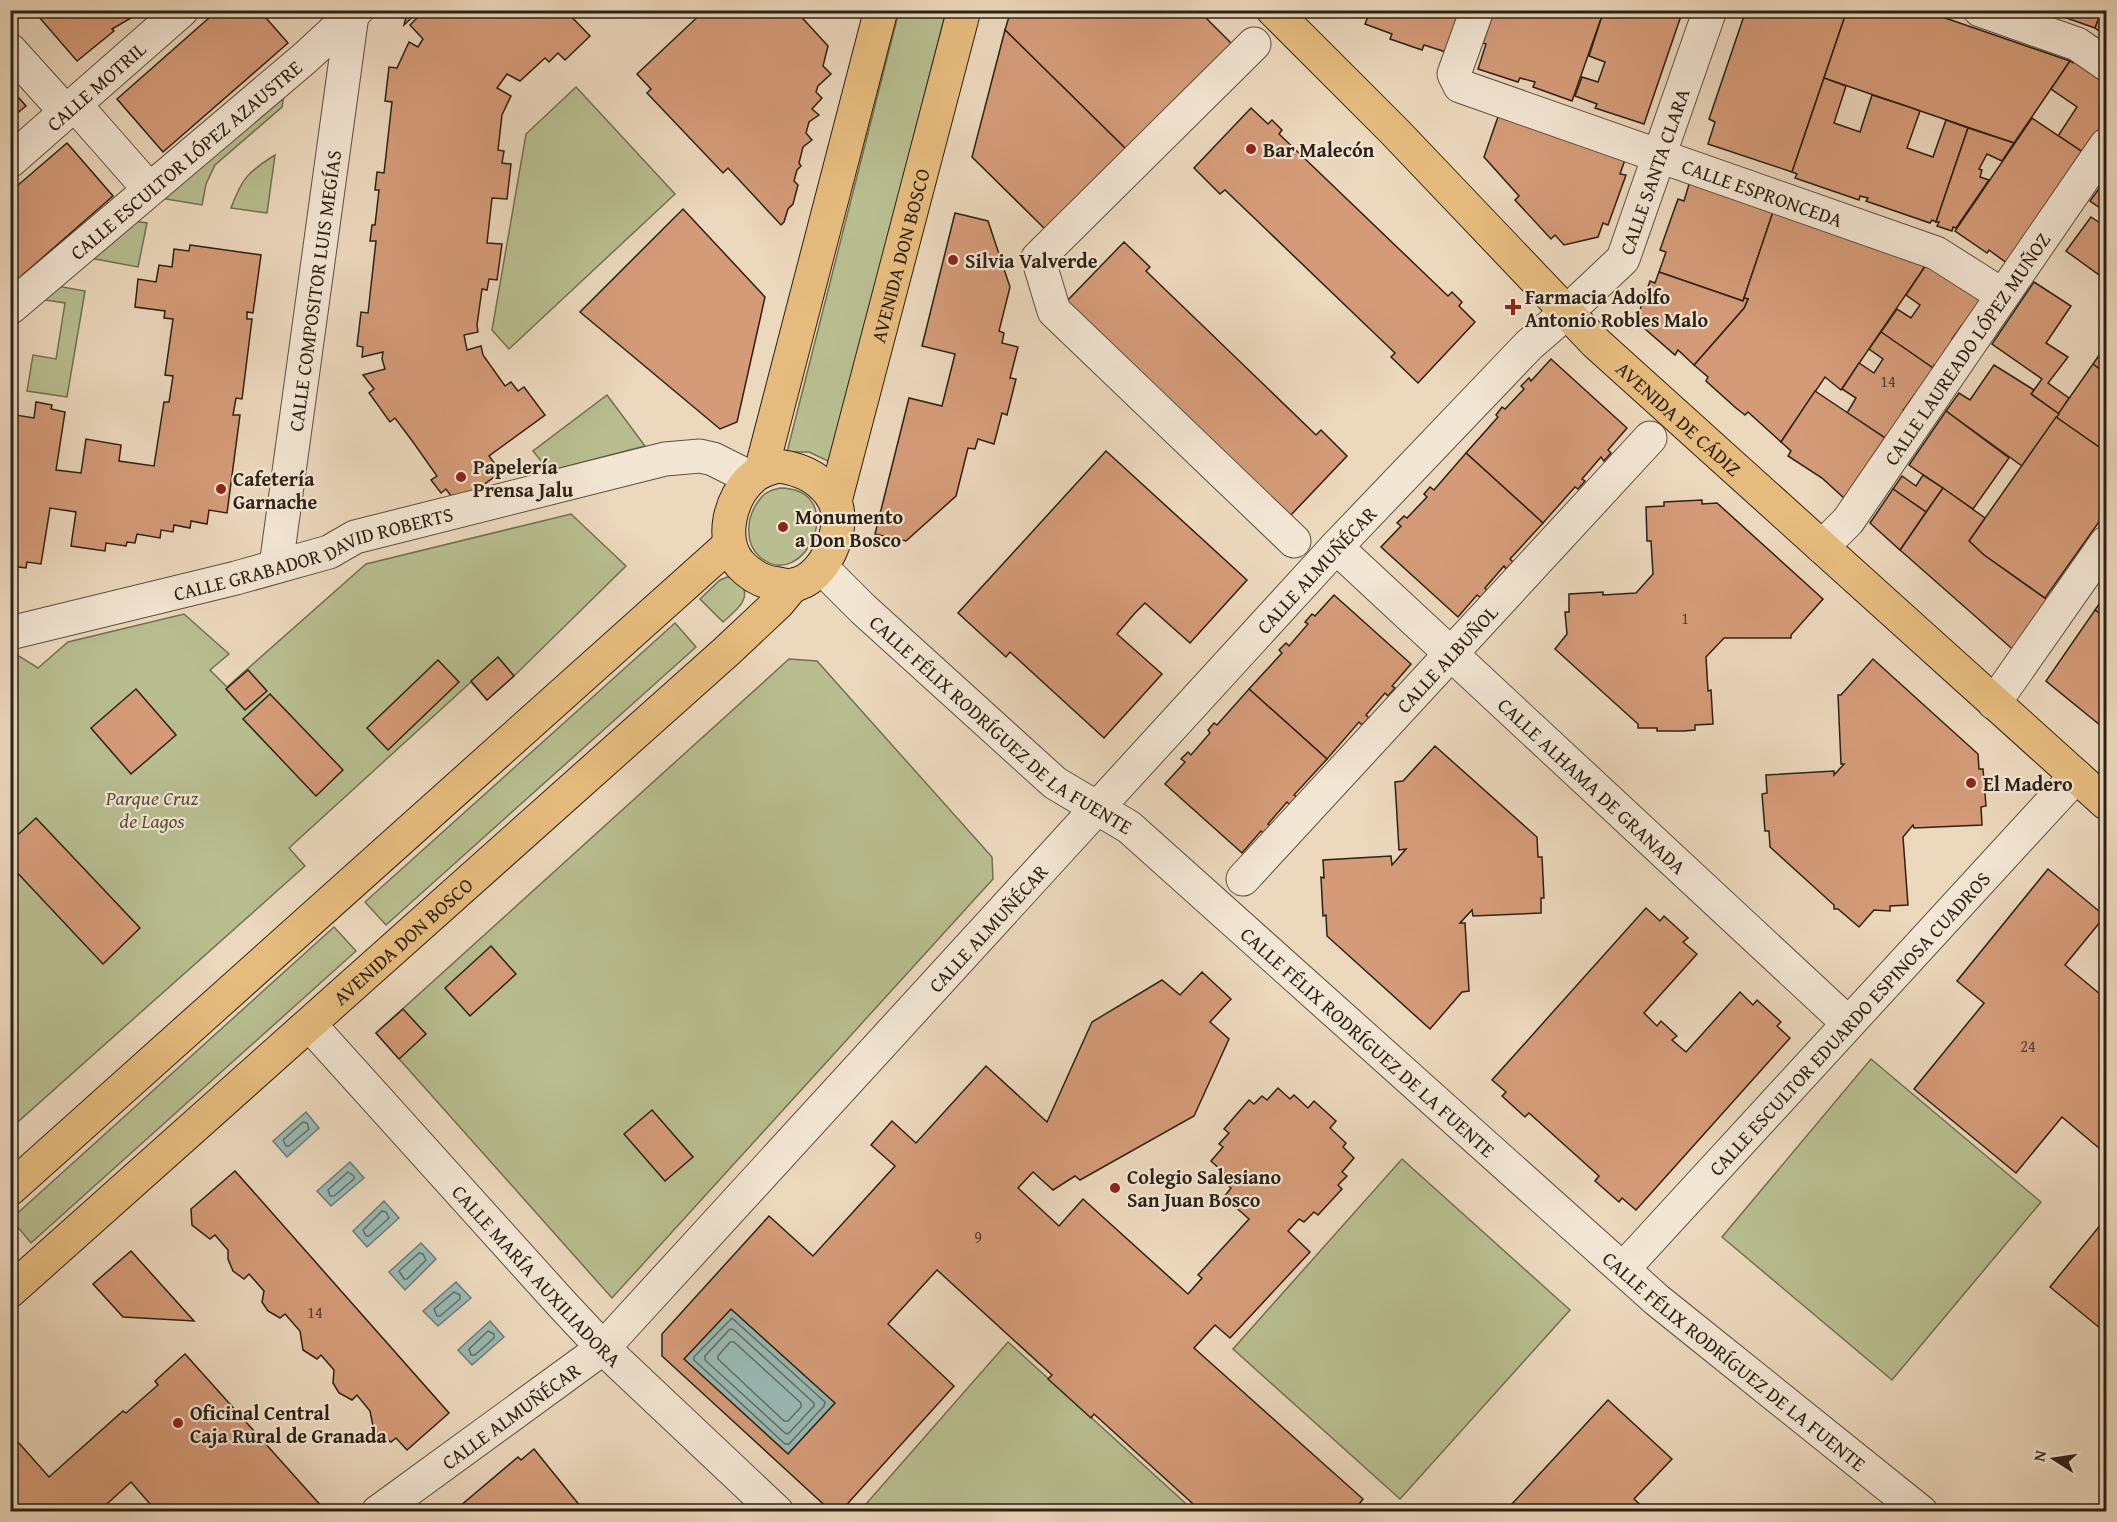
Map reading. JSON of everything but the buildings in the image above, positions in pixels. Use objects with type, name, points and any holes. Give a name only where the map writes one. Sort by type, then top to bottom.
[{"type":"main road","points":[[756,475],[881,10]]},
{"type":"main road","name":"AVENIDA DON BOSCO","points":[[835,501],[964,10]]},
{"type":"main road","name":"AVENIDA DE CÁDIZ","points":[[1273,10],[1395,132],[1596,343],[2106,802]]},
{"type":"main road","points":[[778,466],[795,468],[811,476],[826,488],[835,501],[838,517],[837,531],[828,556],[821,567],[808,579],[793,585],[769,584],[752,576],[738,562],[729,545],[728,528],[733,511],[740,493],[756,475],[778,466]]},
{"type":"main road","points":[[10,1189],[729,545]]},
{"type":"main road","name":"AVENIDA DON BOSCO","points":[[10,1292],[728,651],[778,603],[793,585]]},
{"type":"street","name":"CALLE MOTRIL","points":[[10,161],[75,114],[182,10]]},
{"type":"street","name":"CALLE ESPRONCEDA","points":[[1477,10],[1454,74],[1460,86],[1936,253],[1988,286],[2001,297]]},
{"type":"street","name":"CALLE SANTA CLARA","points":[[1568,311],[1623,259],[1710,10]]},
{"type":"street","points":[[1980,10],[2077,44],[2106,64]]},
{"type":"street","name":"CALLE ESCULTOR LÓPEZ AZAUSTRE","points":[[10,308],[353,12]]},
{"type":"street","name":"CALLE COMPOSITOR LUIS MEGÍAS","points":[[276,566],[353,12]]},
{"type":"street","points":[[1254,44],[1038,258],[1054,311],[1294,541]]},
{"type":"street","points":[[10,50],[142,182]]},
{"type":"street","name":"CALLE LAUREADO LÓPEZ MUÑOZ","points":[[1822,547],[1848,521],[2106,145]]},
{"type":"street","name":"CALLE ALMUÑÉCAR","points":[[378,1512],[603,1348],[1336,547],[1529,345],[1568,311]]},
{"type":"street","name":"CALLE ALBUÑOL","points":[[1243,879],[1650,438]]},
{"type":"street","name":"CALLE GRABADOR DAVID ROBERTS","points":[[10,633],[236,578],[329,552],[355,537],[665,459],[706,457],[756,475]]},
{"type":"street","points":[[1994,703],[2106,543]]},
{"type":"street","name":"CALLE ALHAMA DE GRANADA","points":[[1336,547],[1848,1023]]},
{"type":"street","name":"CALLE FÉLIX RODRÍGUEZ DE LA FUENTE","points":[[821,567],[863,609],[1055,783],[1129,827],[1666,1308],[1921,1512]]},
{"type":"street","name":"CALLE ESCULTOR EDUARDO ESPINOSA CUADROS","points":[[1623,1269],[2076,776]]},
{"type":"street","name":"CALLE MARÍA AUXILIADORA","points":[[310,1025],[603,1348],[777,1512]]},
{"type":"green space","points":[[899,11],[946,11],[830,462],[809,452],[787,452]]},
{"type":"green space","points":[[576,87],[675,194],[509,349],[492,330],[526,134]]},
{"type":"green space","points":[[284,95],[282,107],[215,165],[206,184],[202,205],[160,198]]},
{"type":"green space","points":[[275,155],[267,213],[231,208],[247,177],[258,166]]},
{"type":"green space","points":[[133,221],[147,223],[138,267],[90,258]]},
{"type":"green space","points":[[57,286],[85,291],[67,397],[27,391],[33,355],[56,359],[65,303],[45,300]]},
{"type":"green space","points":[[607,395],[645,446],[549,471],[533,451]]},
{"type":"green space","points":[[780,488],[802,493],[813,505],[817,520],[814,537],[805,552],[792,562],[776,565],[760,557],[755,551],[751,544],[749,528],[752,513],[760,499],[766,493]]},
{"type":"green space","name":"Parque Cruz de Lagos","points":[[571,514],[626,566],[487,700],[471,682],[289,848],[305,866],[11,1128],[10,660],[19,656],[38,668],[68,642],[184,614],[229,654],[210,670],[227,687],[366,564]]},
{"type":"green space","points":[[727,577],[740,583],[745,594],[741,604],[723,622],[700,599],[720,580]]},
{"type":"green space","points":[[675,623],[696,647],[386,925],[365,902]]},
{"type":"green space","points":[[789,659],[817,661],[992,857],[993,879],[612,1298],[376,1033]]},
{"type":"green space","points":[[334,927],[356,951],[31,1243],[11,1219]]},
{"type":"green space","points":[[1871,1059],[2041,1202],[1892,1380],[1722,1237]]},
{"type":"green space","points":[[1402,1159],[1570,1310],[1400,1499],[1233,1349]]},
{"type":"green space","points":[[1008,1342],[1194,1511],[859,1512]]},
{"type":"water","points":[[306,1112],[319,1128],[287,1157],[273,1141]]},
{"type":"water","points":[[350,1162],[364,1178],[331,1206],[317,1191]]},
{"type":"water","points":[[384,1201],[399,1218],[367,1247],[353,1231]]},
{"type":"water","points":[[421,1243],[436,1259],[405,1290],[389,1272]]},
{"type":"water","points":[[456,1282],[471,1298],[438,1326],[423,1311]]},
{"type":"water","points":[[731,1309],[835,1403],[788,1454],[684,1359]]},
{"type":"water","points":[[490,1321],[504,1337],[472,1365],[458,1350]]},
{"type":"place","name":"Bar Malecón","points":[[1251,149]]},
{"type":"place","name":"Silvia Valverde","points":[[953,260]]},
{"type":"place","name":"Farmacia Adolfo Antonio Robles Malo","points":[[1513,307]]},
{"type":"place","name":"Papelería Prensa Jalu","points":[[461,477]]},
{"type":"place","name":"Cafetería Garnache","points":[[221,489]]},
{"type":"place","name":"Monumento a Don Bosco","points":[[783,527]]},
{"type":"place","name":"El Madero","points":[[1971,783]]},
{"type":"place","name":"Colegio Salesiano San Juan Bosco","points":[[1115,1188]]},
{"type":"place","name":"Oficinal Central Caja Rural de Granada","points":[[178,1423]]}]
